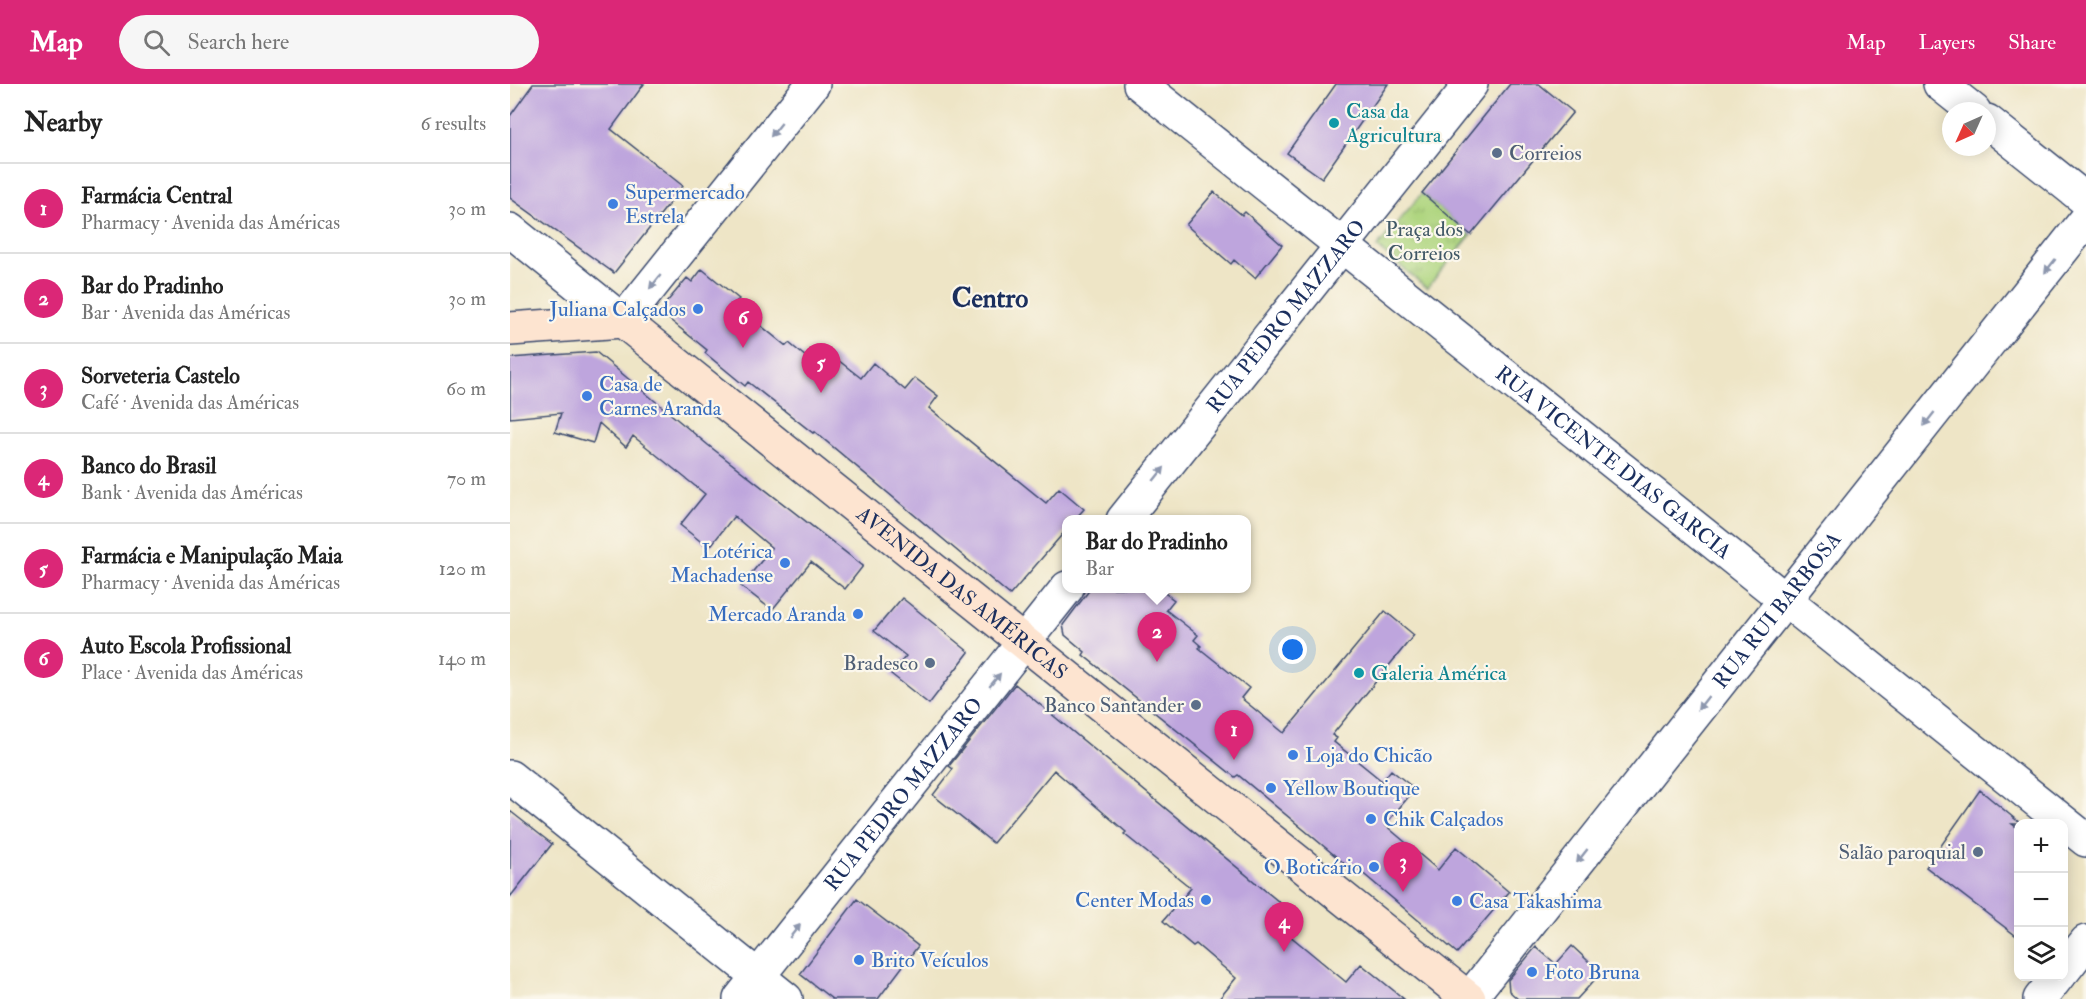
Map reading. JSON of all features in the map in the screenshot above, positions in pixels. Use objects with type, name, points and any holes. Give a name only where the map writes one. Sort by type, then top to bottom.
[{"type":"main road","points":[[510,329],[623,321]]},
{"type":"main road","name":"AVENIDA DAS AMÉRICAS","points":[[623,321],[1469,999]]},
{"type":"street","points":[[623,321],[813,84]]},
{"type":"street","name":"RUA VICENTE DIAS GARCIA","points":[[1140,84],[1785,601],[2085,836]]},
{"type":"street","name":"RUA PEDRO MAZZARO","points":[[1126,515],[1471,84]]},
{"type":"street","points":[[1940,84],[1963,102]]},
{"type":"street","points":[[1996,128],[2086,200]]},
{"type":"street","name":"RUA RUI BARBOSA","points":[[1469,999],[2086,220]]},
{"type":"street","name":"AVENIDA DAS AMÉRICAS","points":[[510,230],[623,321]]},
{"type":"street","name":"RUA PEDRO MAZZARO","points":[[749,988],[1063,593]]},
{"type":"street","points":[[510,777],[749,988],[786,999]]},
{"type":"street","points":[[2068,965],[2086,942]]},
{"type":"street","points":[[2040,999],[2054,981]]},
{"type":"green space","name":"Praça dos Correios","points":[[1422,193],[1471,235],[1427,288],[1377,247]]},
{"type":"building","points":[[533,84],[644,84],[611,129],[683,186],[614,273],[510,198],[510,116]]},
{"type":"building","name":"Casa da Agricultura","points":[[1336,84],[1388,84],[1322,178],[1287,153]]},
{"type":"building","name":"Correios","points":[[1510,84],[1539,84],[1573,112],[1471,235],[1422,193]]},
{"type":"building","points":[[1214,192],[1242,215],[1245,212],[1282,245],[1255,278],[1234,260],[1231,264],[1186,225]]},
{"type":"building","points":[[702,269],[739,299],[734,304],[786,346],[789,343],[818,367],[829,353],[861,378],[873,363],[905,390],[915,378],[938,396],[929,408],[1046,503],[1059,488],[1084,509],[1079,515],[1062,515],[1062,535],[1010,595],[815,432],[813,433],[748,382],[745,386],[705,353],[707,350],[665,316],[666,303],[687,278],[692,282]]},
{"type":"building","points":[[596,352],[708,445],[863,566],[845,589],[811,562],[772,610],[741,586],[772,548],[734,516],[709,548],[680,525],[705,494],[633,436],[626,447],[599,423],[593,443],[555,432],[561,413],[510,418],[510,358]]},
{"type":"building","points":[[1087,593],[1165,593],[1174,600],[1166,610],[1198,635],[1194,640],[1201,646],[1199,648],[1249,688],[1241,698],[1284,733],[1385,611],[1414,635],[1332,735],[1337,738],[1334,742],[1382,781],[1391,770],[1415,789],[1385,825],[1438,870],[1456,847],[1509,892],[1457,953],[1353,865],[1350,868],[1238,775],[1235,777],[1083,655],[1085,652],[1065,635],[1063,625]]},
{"type":"building","name":"Bradesco","points":[[902,598],[969,652],[929,704],[891,674],[906,656],[874,631]]},
{"type":"building","points":[[1015,684],[1296,916],[1283,930],[1346,982],[1361,964],[1404,999],[1219,999],[1236,978],[1196,944],[1193,946],[1163,921],[1191,888],[1124,834],[1126,832],[1054,770],[993,843],[933,795],[953,769],[949,766]]},
{"type":"building","name":"Salão paroquial","points":[[1980,790],[2015,819],[2012,824],[2014,825],[2014,934],[1926,867]]},
{"type":"building","points":[[510,811],[552,844],[510,897]]},
{"type":"building","name":"Brito Veículos","points":[[857,899],[918,946],[878,999],[832,999],[800,974]]},
{"type":"building","points":[[1572,946],[1601,973],[1577,999],[1518,999],[1509,991],[1508,980],[1536,947],[1556,964]]},
{"type":"place","name":"Casa da Agricultura","points":[[1334,123]]},
{"type":"place","name":"Correios","points":[[1497,153]]},
{"type":"place","name":"Supermercado Estrela","points":[[613,204]]},
{"type":"place","name":"Juliana Calçados","points":[[698,309]]},
{"type":"place","name":"Auto Escola Profissional","points":[[743,348]]},
{"type":"place","name":"Farmácia e Manipulação Maia","points":[[821,393]]},
{"type":"place","name":"Casa de Carnes Aranda","points":[[587,396]]},
{"type":"place","name":"Lotérica Machadense","points":[[785,563]]},
{"type":"place","name":"Mercado Aranda","points":[[858,614]]},
{"type":"place","name":"Bar do Pradinho","points":[[1157,662]]},
{"type":"place","name":"Bradesco","points":[[930,663]]},
{"type":"place","name":"Galeria América","points":[[1359,673]]},
{"type":"place","name":"Banco Santander","points":[[1196,705]]},
{"type":"place","name":"Loja do Chicão","points":[[1293,755]]},
{"type":"place","name":"Farmácia Central","points":[[1234,760]]},
{"type":"place","name":"Yellow Boutique","points":[[1271,788]]},
{"type":"place","name":"Chik Calçados","points":[[1371,819]]},
{"type":"place","name":"Salão paroquial","points":[[1978,852]]},
{"type":"place","name":"O Boticário","points":[[1374,867]]},
{"type":"place","name":"Sorveteria Castelo","points":[[1403,892]]},
{"type":"place","name":"Center Modas","points":[[1206,900]]},
{"type":"place","name":"Casa Takashima","points":[[1457,901]]},
{"type":"place","name":"Banco do Brasil","points":[[1284,952]]},
{"type":"place","name":"Brito Veículos","points":[[859,960]]},
{"type":"place","name":"Foto Bruna","points":[[1532,972]]},
{"type":"district","name":"Centro","points":[[990,298]]}]
